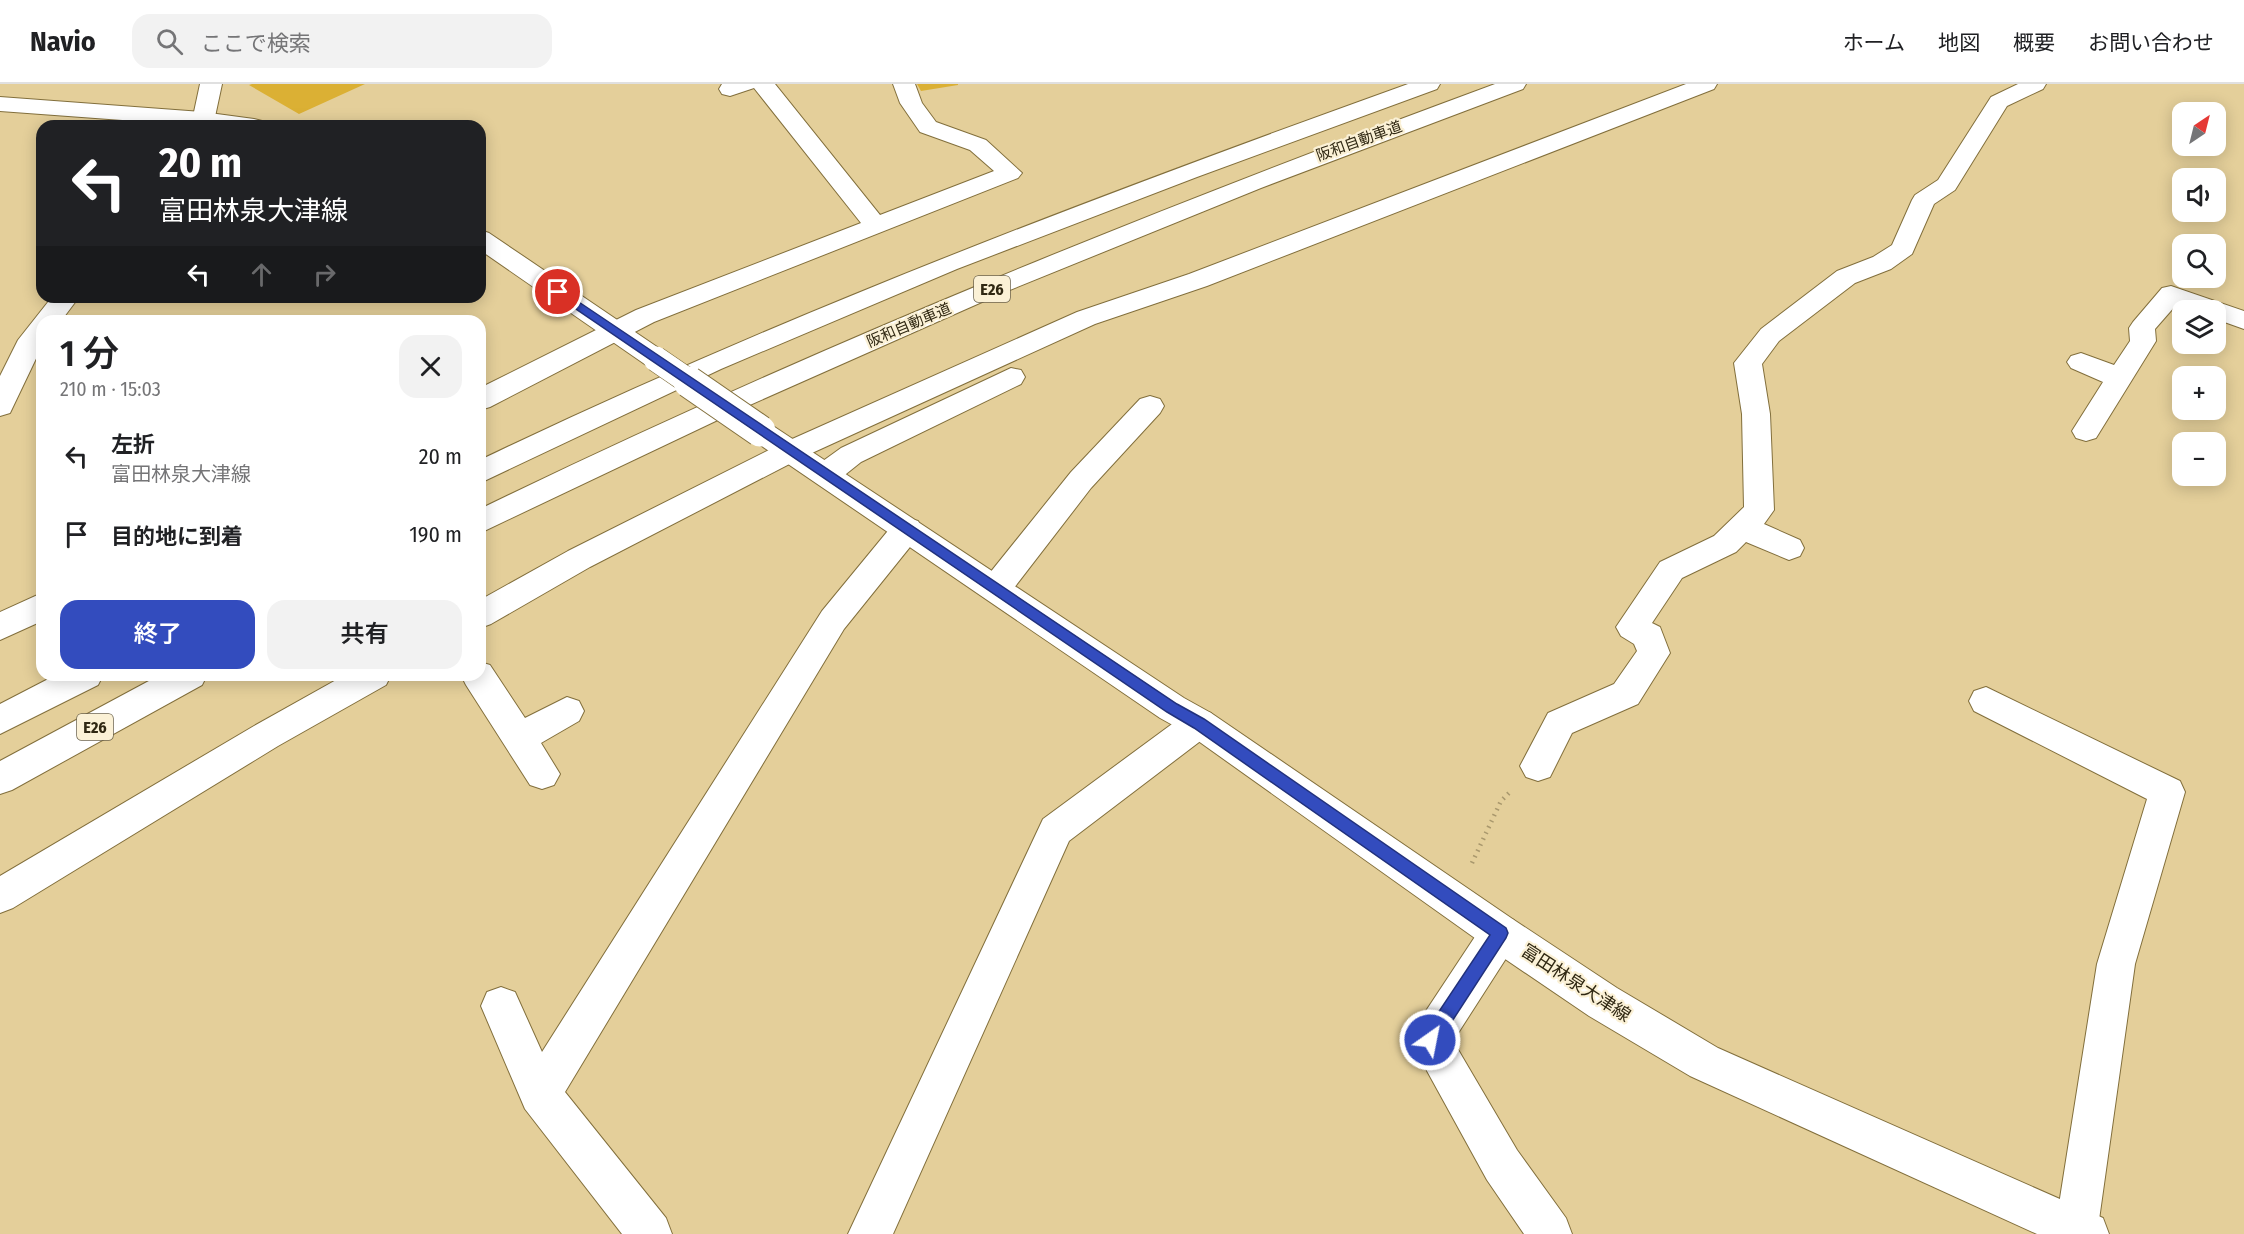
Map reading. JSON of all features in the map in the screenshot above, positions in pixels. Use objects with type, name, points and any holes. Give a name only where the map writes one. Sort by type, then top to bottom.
[{"type":"main road","points":[[202,120],[211,84]]},
{"type":"main road","points":[[764,84],[877,227]]},
{"type":"main road","name":"阪和自動車道","points":[[486,469],[746,349],[1029,232],[1428,84]]},
{"type":"main road","name":"阪和自動車道","points":[[486,519],[559,482],[777,381],[1046,266],[1332,151],[1515,84]]},
{"type":"main road","points":[[486,612],[579,559],[791,451],[1086,318],[1198,280],[1706,84]]},
{"type":"main road","points":[[1538,766],[1560,723],[1626,694],[1654,653],[1648,636],[1632,627],[1671,570],[1725,544],[1759,510],[1756,414],[1748,363],[1770,335],[1846,277],[1882,263],[1903,249],[1924,200],[1947,185],[1999,102],[2035,84]]},
{"type":"main road","points":[[486,397],[645,316],[1010,173],[978,145],[928,127],[907,94]]},
{"type":"main road","points":[[0,105],[178,120]]},
{"type":"main road","name":"富田林泉大津線","points":[[486,242],[1172,708],[1199,723],[1603,1002],[1704,1062],[2082,1232]]},
{"type":"main road","points":[[2086,431],[2143,341],[2142,328],[2171,294],[2244,320]]},
{"type":"main road","points":[[52,315],[61,303]]},
{"type":"main road","points":[[0,406],[27,346],[36,335]]},
{"type":"main road","points":[[2081,362],[2119,378]]},
{"type":"main road","points":[[826,474],[851,455],[1011,377]]},
{"type":"main road","points":[[996,588],[1081,480],[1150,406]]},
{"type":"main road","points":[[1743,527],[1789,548]]},
{"type":"main road","points":[[540,1094],[833,620],[907,529]]},
{"type":"main road","points":[[0,627],[36,609]]},
{"type":"main road","points":[[0,720],[75,681]]},
{"type":"main road","name":"E26","points":[[0,779],[179,681]]},
{"type":"main road","points":[[0,896],[266,736],[363,681]]},
{"type":"main road","points":[[482,681],[542,774]]},
{"type":"main road","points":[[1986,701],[2167,792],[2116,964],[2082,1232]]},
{"type":"main road","points":[[519,739],[567,711]]},
{"type":"main road","points":[[870,1234],[1056,830],[1199,723]]},
{"type":"main road","points":[[1500,933],[1430,1040],[1502,1165],[1550,1234]]},
{"type":"main road","points":[[501,1006],[540,1094],[650,1234]]},
{"type":"path","points":[[1451,897],[1471,864],[1502,801],[1538,766]]},
{"type":"building","points":[[365,84],[299,114],[249,85]]},
{"type":"building","points":[[917,84],[958,84],[958,85],[921,91]]},
{"type":"route","points":[[558,292],[1172,708],[1199,723],[1500,933],[1430,1040]]}]
